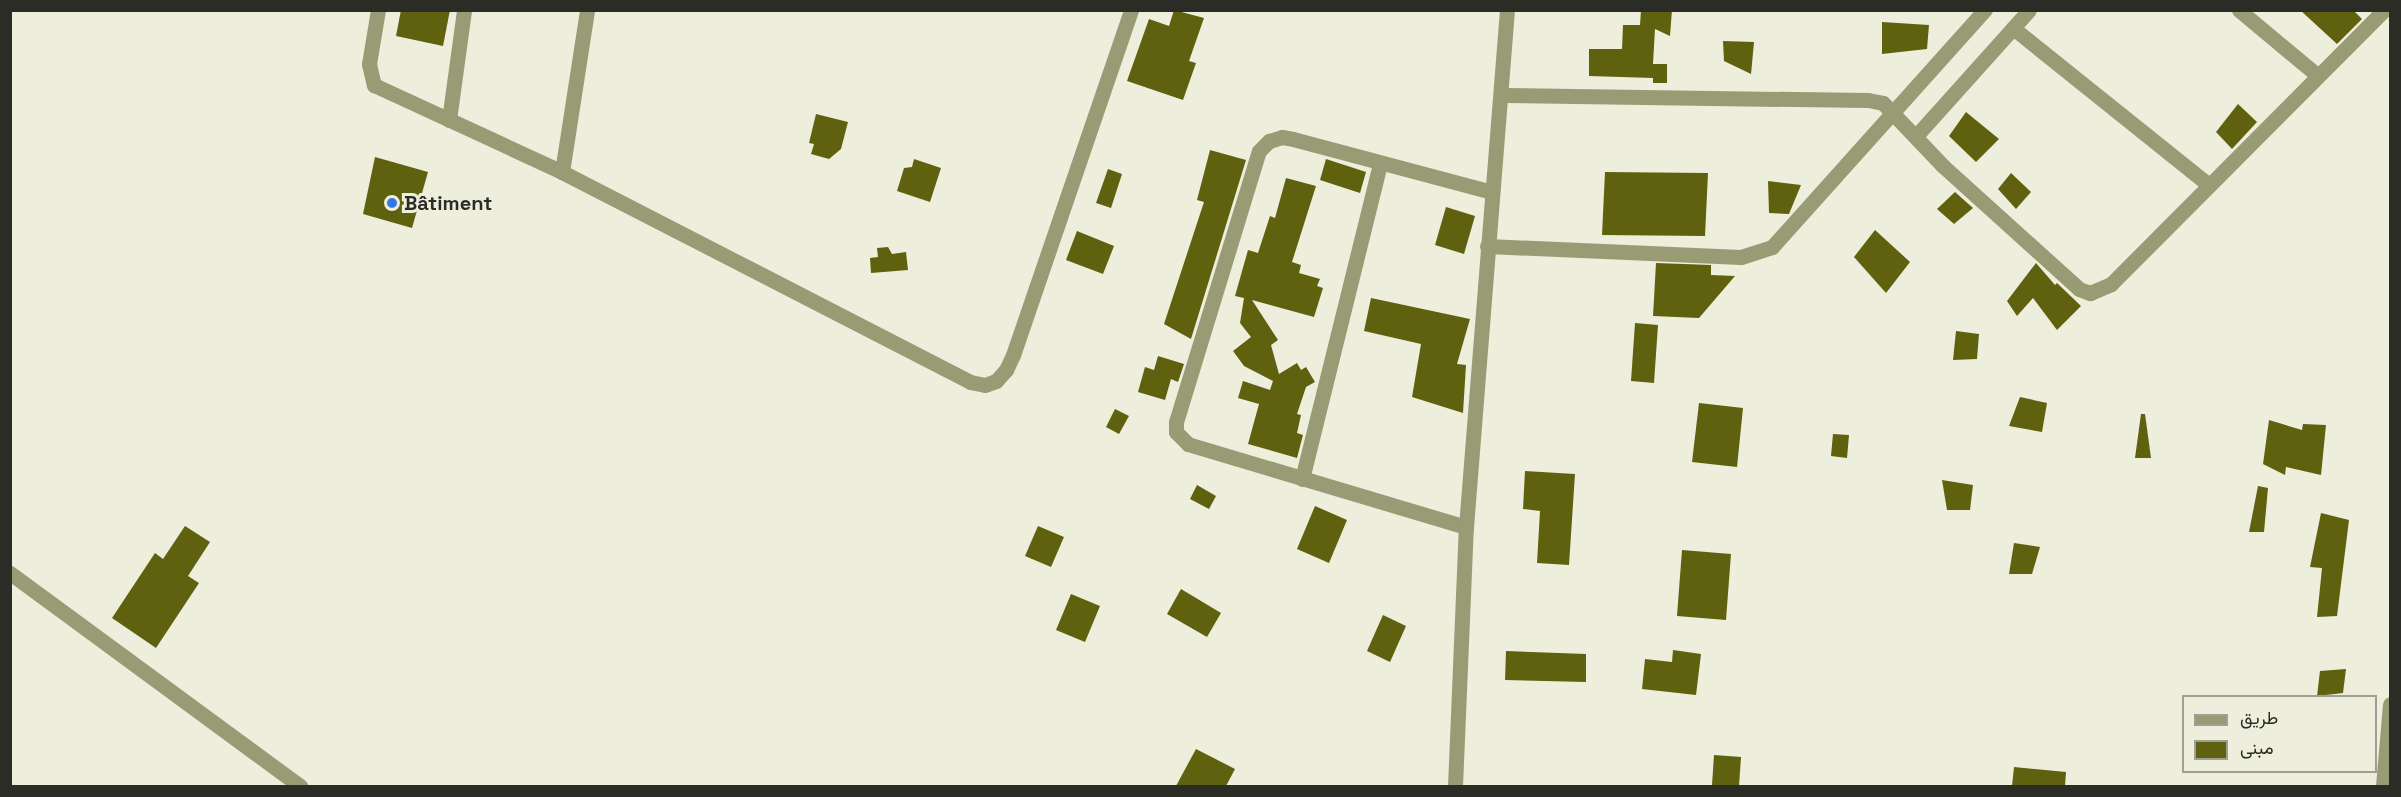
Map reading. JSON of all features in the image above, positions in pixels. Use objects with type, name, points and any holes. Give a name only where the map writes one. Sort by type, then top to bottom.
[{"type":"street","points":[[378,10],[369,64],[374,85],[561,172],[970,382],[985,385],[996,381],[1006,370],[1013,355],[1131,10]]},
{"type":"street","points":[[449,120],[464,10]]},
{"type":"street","points":[[561,172],[587,10]]},
{"type":"street","points":[[1455,786],[1466,527],[1507,10]]},
{"type":"street","points":[[1487,246],[1741,257],[1757,254],[1772,247],[1985,10]]},
{"type":"street","points":[[1916,136],[2029,10]]},
{"type":"street","points":[[2239,10],[2318,75]]},
{"type":"street","points":[[1501,95],[1868,99],[1883,103],[1951,173],[2079,288],[2090,293],[2111,284],[2208,184],[2384,10]]},
{"type":"street","points":[[2013,28],[2208,184]]},
{"type":"street","points":[[1466,527],[1188,444],[1176,432],[1176,422],[1259,151],[1269,141],[1282,137],[1491,192]]},
{"type":"street","points":[[1302,478],[1380,163]]},
{"type":"street","points":[[10,573],[300,786]]},
{"type":"street","points":[[2383,786],[2391,704]]},
{"type":"building","points":[[401,10],[450,10],[443,46],[396,36]]},
{"type":"building","points":[[1174,10],[1204,18],[1189,61],[1196,63],[1183,100],[1127,81],[1149,19],[1169,26]]},
{"type":"building","points":[[1641,10],[1672,10],[1670,36],[1655,29],[1653,64],[1667,64],[1667,83],[1653,83],[1653,78],[1589,76],[1589,49],[1622,49],[1623,25],[1640,25]]},
{"type":"building","points":[[2300,10],[2353,10],[2362,19],[2337,44]]},
{"type":"building","points":[[1882,22],[1929,25],[1927,49],[1882,54]]},
{"type":"building","points":[[1723,41],[1754,42],[1751,74],[1724,61]]},
{"type":"building","points":[[2238,104],[2257,122],[2232,149],[2216,132]]},
{"type":"building","points":[[1966,112],[1999,139],[1976,162],[1949,136]]},
{"type":"building","points":[[816,114],[848,122],[841,149],[829,159],[811,154],[814,144],[809,143]]},
{"type":"building","points":[[1210,150],[1246,160],[1191,339],[1164,324],[1204,202],[1197,200]]},
{"type":"building","name":"Bâtiment","points":[[375,157],[428,172],[412,228],[363,214]]},
{"type":"building","points":[[914,159],[941,168],[930,202],[897,191],[904,168],[912,167]]},
{"type":"building","points":[[1326,159],[1366,172],[1360,193],[1320,180]]},
{"type":"building","points":[[1108,169],[1122,174],[1111,208],[1096,203]]},
{"type":"building","points":[[1605,172],[1708,173],[1705,236],[1602,235]]},
{"type":"building","points":[[2011,173],[2031,192],[2016,209],[1998,189]]},
{"type":"building","points":[[1286,178],[1316,186],[1292,262],[1301,265],[1299,273],[1320,279],[1317,286],[1323,288],[1314,317],[1252,300],[1278,340],[1271,345],[1279,374],[1297,363],[1301,370],[1306,367],[1315,382],[1306,387],[1297,414],[1301,415],[1297,433],[1303,435],[1297,458],[1248,444],[1259,404],[1238,398],[1243,381],[1270,390],[1273,381],[1244,366],[1233,351],[1251,337],[1240,323],[1244,298],[1235,296],[1248,250],[1258,253],[1270,216],[1275,218]]},
{"type":"building","points":[[1768,181],[1801,185],[1789,214],[1769,213]]},
{"type":"building","points":[[1955,192],[1973,208],[1954,224],[1937,209]]},
{"type":"building","points":[[1446,207],[1475,216],[1464,254],[1435,245]]},
{"type":"building","points":[[1875,230],[1910,262],[1886,293],[1854,257]]},
{"type":"building","points":[[1077,231],[1114,246],[1103,274],[1066,260]]},
{"type":"building","points":[[888,247],[892,254],[906,252],[908,270],[871,273],[870,258],[878,257],[877,248]]},
{"type":"building","points":[[1656,263],[1711,265],[1711,275],[1735,276],[1699,318],[1653,316]]},
{"type":"building","points":[[2036,263],[2055,285],[2057,283],[2081,306],[2057,330],[2033,298],[2017,316],[2007,301]]},
{"type":"building","points":[[1371,298],[1470,319],[1457,364],[1466,365],[1463,413],[1412,397],[1421,344],[1364,331]]},
{"type":"building","points":[[1635,323],[1658,325],[1654,383],[1631,381]]},
{"type":"building","points":[[1956,331],[1979,334],[1977,359],[1953,360]]},
{"type":"building","points":[[1158,356],[1184,364],[1178,382],[1171,379],[1165,400],[1138,392],[1145,367],[1154,370]]},
{"type":"building","points":[[2020,397],[2047,403],[2042,432],[2009,426]]},
{"type":"building","points":[[1699,403],[1743,408],[1737,467],[1692,462]]},
{"type":"building","points":[[1115,409],[1129,416],[1119,434],[1106,427]]},
{"type":"building","points":[[2141,414],[2145,414],[2151,458],[2135,458]]},
{"type":"building","points":[[2269,420],[2302,430],[2303,424],[2326,425],[2321,475],[2286,467],[2285,475],[2263,464]]},
{"type":"building","points":[[1833,434],[1849,435],[1847,458],[1831,456]]},
{"type":"building","points":[[1525,471],[1575,474],[1569,565],[1537,563],[1540,511],[1523,509]]},
{"type":"building","points":[[1942,480],[1973,485],[1970,510],[1947,510]]},
{"type":"building","points":[[1197,485],[1216,496],[1209,509],[1190,499]]},
{"type":"building","points":[[2258,486],[2268,488],[2264,532],[2249,532]]},
{"type":"building","points":[[1315,506],[1347,520],[1329,563],[1297,549]]},
{"type":"building","points":[[2321,513],[2349,520],[2337,616],[2317,617],[2322,568],[2310,567]]},
{"type":"building","points":[[185,526],[210,542],[188,576],[199,583],[156,648],[112,618],[155,553],[163,559]]},
{"type":"building","points":[[1038,526],[1064,537],[1051,567],[1025,556]]},
{"type":"building","points":[[2014,543],[2040,547],[2032,574],[2009,574]]},
{"type":"building","points":[[1682,550],[1731,554],[1726,620],[1677,616]]},
{"type":"building","points":[[1181,589],[1221,613],[1207,637],[1167,614]]},
{"type":"building","points":[[1071,594],[1100,606],[1085,642],[1056,630]]},
{"type":"building","points":[[1383,615],[1406,626],[1390,662],[1367,651]]},
{"type":"building","points":[[1673,650],[1701,654],[1696,695],[1642,689],[1645,659],[1672,662]]},
{"type":"building","points":[[1506,651],[1586,654],[1586,682],[1505,680]]},
{"type":"building","points":[[2346,669],[2343,693],[2317,695],[2320,671]]},
{"type":"building","points":[[1196,749],[1235,769],[1226,786],[1176,786]]},
{"type":"building","points":[[1714,755],[1741,757],[1739,786],[1712,785]]},
{"type":"building","points":[[2014,767],[2066,772],[2065,786],[2012,786]]},
{"type":"place","name":"Bâtiment","points":[[392,203]]}]
